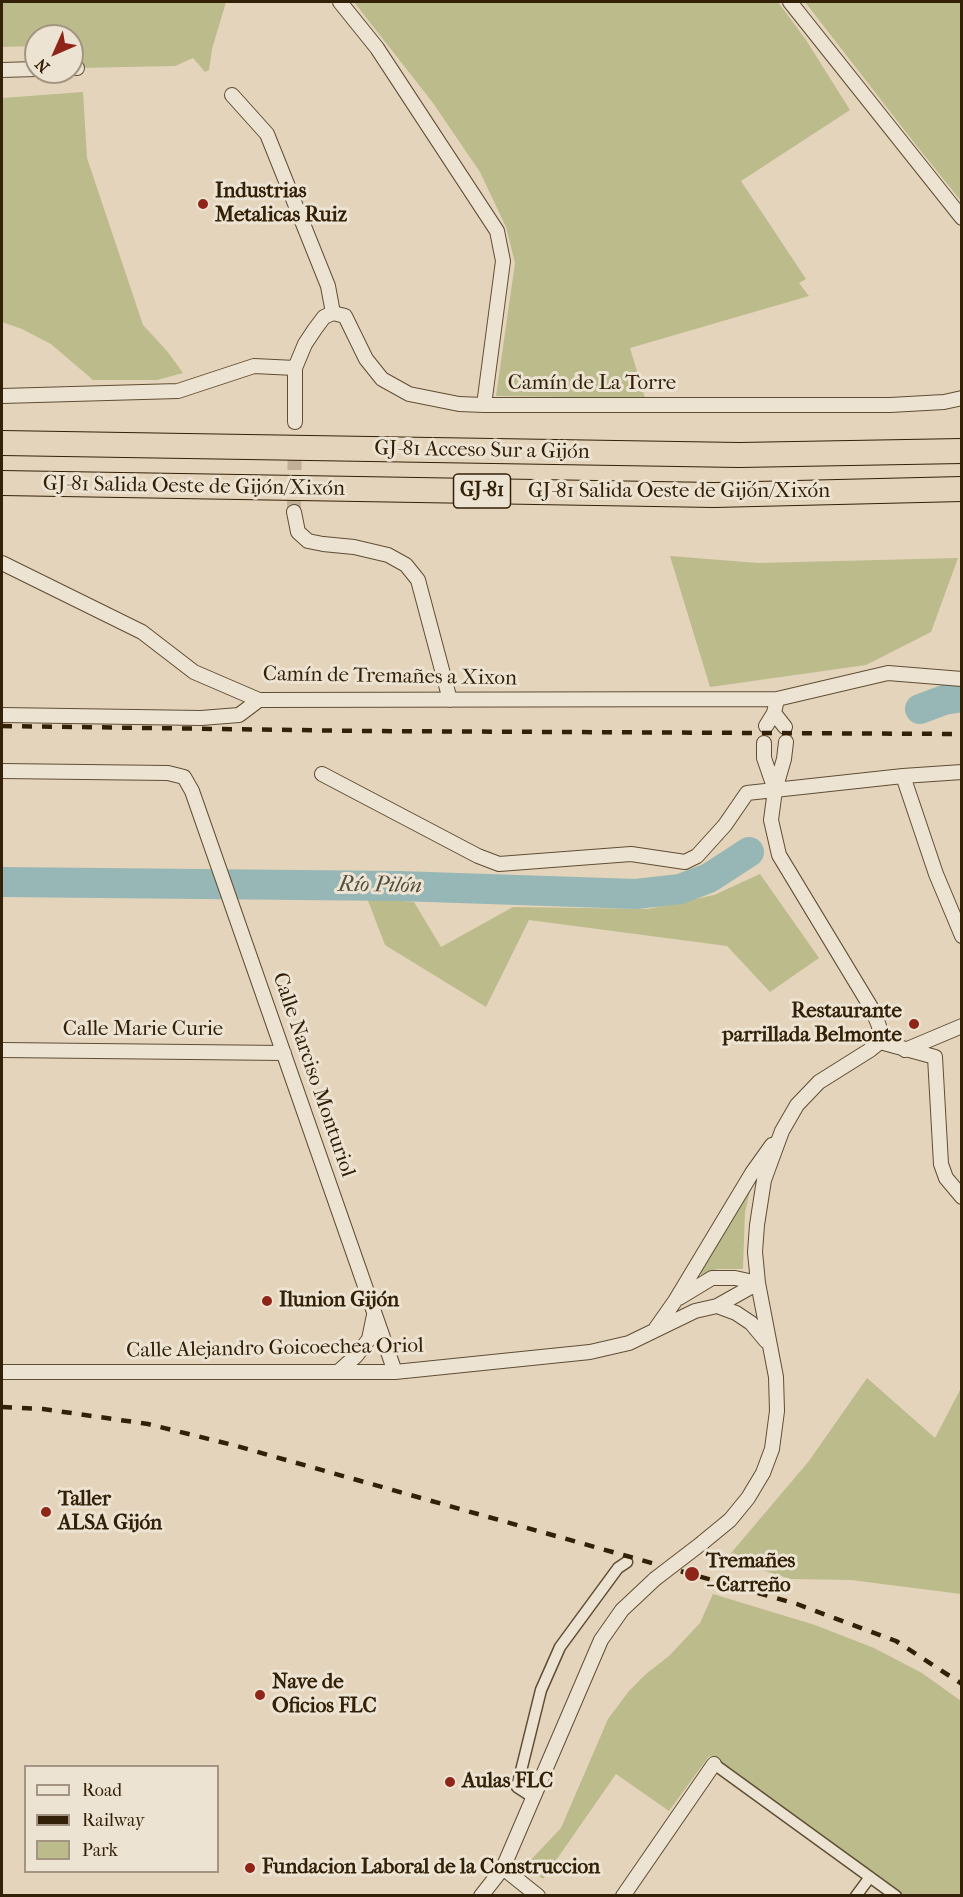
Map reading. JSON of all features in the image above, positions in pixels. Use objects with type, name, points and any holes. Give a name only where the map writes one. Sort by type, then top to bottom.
[{"type":"highway","name":"GJ-81 Acceso Sur a Gijón","points":[[2,443],[739,455],[962,451]]},
{"type":"highway","name":"GJ-81 Salida Oeste de Gijón/Xixón","points":[[2,483],[714,495],[962,489]]},
{"type":"street","points":[[340,2],[377,48],[497,231],[503,261],[484,405]]},
{"type":"street","points":[[790,2],[962,218]]},
{"type":"street","points":[[2,70],[24,69]]},
{"type":"street","points":[[232,95],[267,134],[328,286],[333,313],[324,317],[315,329],[305,344],[295,368],[295,422]]},
{"type":"street","name":"Camín de La Torre","points":[[333,313],[345,316],[366,359],[382,379],[410,394],[459,404],[890,405],[944,402],[962,398]]},
{"type":"street","points":[[2,396],[178,391],[254,366],[295,368]]},
{"type":"street","points":[[294,512],[298,532],[308,541],[354,547],[388,555],[405,565],[418,580],[450,700]]},
{"type":"street","name":"Camín de Tremañes a Xixon","points":[[2,563],[142,632],[194,672],[259,700],[450,700],[776,706],[888,674],[962,679]]},
{"type":"street","points":[[2,715],[201,717],[238,715],[259,700]]},
{"type":"street","points":[[766,726],[776,706]]},
{"type":"street","points":[[776,706],[785,727]]},
{"type":"street","points":[[786,742],[771,820],[779,855],[872,1009],[879,1026],[880,1042]]},
{"type":"street","points":[[764,743],[764,758],[775,790]]},
{"type":"street","name":"Calle Narciso Monturiol","points":[[2,771],[176,774],[184,777],[192,791],[395,1372]]},
{"type":"street","points":[[322,774],[478,856],[499,864],[631,854],[685,862],[697,856],[711,841],[747,793],[962,772]]},
{"type":"street","points":[[903,776],[936,874],[962,936]]},
{"type":"street","points":[[905,1050],[962,1026]]},
{"type":"street","points":[[880,1042],[935,1057],[941,1164],[946,1178],[962,1197]]},
{"type":"street","points":[[481,1896],[503,1868],[602,1640],[622,1610],[655,1579],[730,1520],[748,1498],[763,1473],[772,1449],[777,1411],[776,1377],[768,1343],[755,1252],[764,1180],[782,1131],[797,1105],[819,1082],[880,1042]]},
{"type":"street","name":"Calle Marie Curie","points":[[2,1050],[284,1053]]},
{"type":"street","name":"Calle Alejandro Goicoechea Oriol","points":[[653,1332],[675,1301],[752,1173],[782,1131]]},
{"type":"street","name":"Calle Alejandro Goicoechea Oriol","points":[[675,1301],[712,1278],[735,1278],[758,1282]]},
{"type":"street","name":"Calle Alejandro Goicoechea Oriol","points":[[2,1372],[395,1372],[590,1352],[629,1344],[695,1311],[717,1306],[758,1282]]},
{"type":"street","points":[[717,1306],[736,1313],[751,1323],[768,1343]]},
{"type":"street","points":[[339,1371],[356,1356],[369,1339],[375,1313]]},
{"type":"street","points":[[534,1798],[518,1787],[541,1690],[560,1647],[618,1568],[627,1562]]},
{"type":"street","points":[[624,1896],[714,1764],[896,1896]]},
{"type":"street","points":[[503,1868],[538,1896]]},
{"type":"street","points":[[856,1896],[870,1877]]},
{"type":"green space","points":[[2,2],[226,2],[212,49],[209,70],[205,72],[193,58],[175,66],[84,68],[84,24],[24,24],[24,46],[2,47]]},
{"type":"green space","points":[[354,2],[778,2],[806,40],[850,110],[741,181],[806,279],[799,283],[809,296],[630,348],[645,398],[496,396],[515,263],[506,227],[480,172],[433,103]]},
{"type":"green space","points":[[805,2],[961,2],[961,201],[916,145]]},
{"type":"green space","points":[[83,92],[87,158],[143,325],[183,373],[157,380],[93,380],[51,344],[22,329],[2,322],[2,98]]},
{"type":"green space","points":[[670,556],[758,563],[958,558],[931,632],[866,665],[710,687]]},
{"type":"green space","points":[[760,874],[819,958],[770,992],[727,946],[529,920],[486,1007],[385,945],[367,898],[414,902],[441,947],[513,907],[648,909],[714,895]]},
{"type":"green space","points":[[749,1185],[751,1187],[745,1212],[743,1269],[717,1269],[701,1275],[700,1273]]},
{"type":"green space","points":[[867,1378],[935,1438],[961,1388],[961,1594],[851,1580],[791,1579],[726,1559],[809,1461]]},
{"type":"green space","points":[[713,1594],[815,1625],[874,1648],[922,1673],[961,1701],[961,1895],[903,1895],[709,1756],[669,1811],[616,1774],[543,1879],[525,1866],[561,1828],[608,1719],[629,1691],[669,1656],[700,1623]]},
{"type":"waterway","name":"Río Pilón","points":[[920,709],[944,700],[962,697]]},
{"type":"waterway","name":"Río Pilón","points":[[2,882],[399,886],[636,894],[680,889],[709,878],[749,852]]},
{"type":"tunnel","points":[[294,512],[295,422]]},
{"type":"railway","points":[[2,726],[367,731],[962,734]]},
{"type":"railway","points":[[2,1407],[43,1409],[148,1424],[233,1445],[797,1604],[896,1641],[962,1684]]},
{"type":"place","name":"Industrias Metalicas Ruiz","points":[[203,204]]},
{"type":"place","name":"Restaurante parrillada Belmonte","points":[[914,1024]]},
{"type":"place","name":"Ilunion Gijón","points":[[267,1301]]},
{"type":"place","name":"Taller ALSA Gijón","points":[[46,1512]]},
{"type":"place","name":"Tremañes - Carreño","points":[[692,1574]]},
{"type":"place","name":"Nave de Oficios FLC","points":[[260,1695]]},
{"type":"place","name":"Aulas FLC","points":[[450,1782]]},
{"type":"place","name":"Fundacion Laboral de la Construccion","points":[[250,1868]]}]
